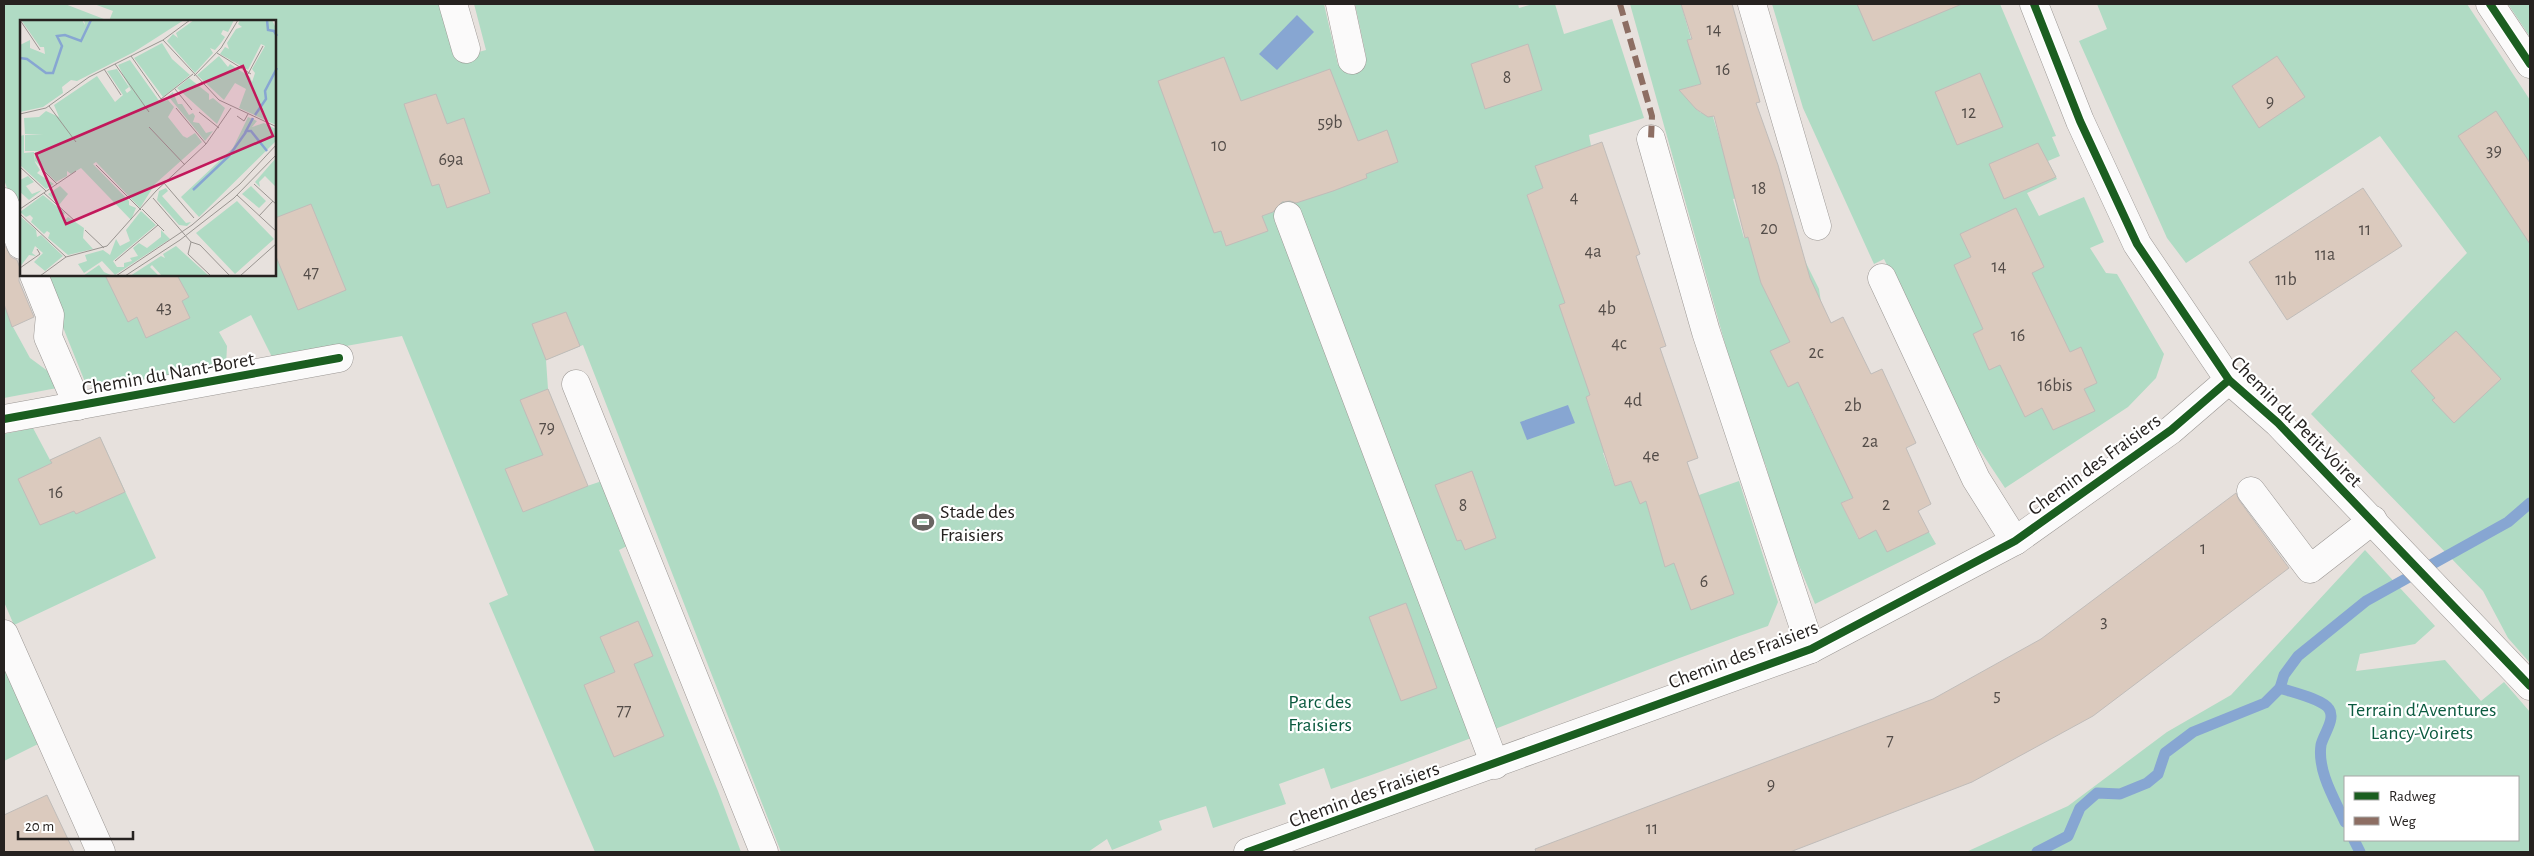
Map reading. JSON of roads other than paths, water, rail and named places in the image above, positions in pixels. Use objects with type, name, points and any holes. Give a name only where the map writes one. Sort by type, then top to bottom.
[{"type":"street","points":[[453,4],[466,49]]},
{"type":"street","points":[[1340,4],[1352,60]]},
{"type":"street","points":[[1752,4],[1817,226]]},
{"type":"street","name":"Chemin du Petit-Voiret","points":[[2034,4],[2080,121],[2138,244],[2229,380],[2278,423],[2380,527],[2530,686]]},
{"type":"street","points":[[2490,4],[2530,64]]},
{"type":"street","points":[[1651,139],[1706,332],[1810,649]]},
{"type":"street","points":[[4,202],[20,242]]},
{"type":"street","points":[[1288,216],[1495,765]]},
{"type":"street","points":[[34,276],[50,315],[48,337],[78,406]]},
{"type":"street","points":[[1882,278],[1976,479],[2015,541]]},
{"type":"street","name":"Chemin du Nant-Boret","points":[[4,420],[339,358]]},
{"type":"street","name":"Chemin des Fraisiers","points":[[1248,852],[1495,765],[1618,717],[1810,649],[2015,541],[2171,430],[2229,380]]},
{"type":"street","points":[[576,384],[764,852]]},
{"type":"street","points":[[2251,491],[2310,569],[2380,527]]},
{"type":"street","points":[[4,634],[101,852]]},
{"type":"water","points":[[1297,15],[1314,32],[1277,70],[1259,54]]},
{"type":"water","points":[[1568,405],[1575,423],[1527,440],[1520,422]]},
{"type":"waterway","points":[[2344,820],[2324,775],[2320,755],[2321,745],[2330,722],[2331,713],[2326,705],[2320,702],[2280,688],[2284,675],[2298,656],[2366,601],[2508,522],[2530,503]]},
{"type":"waterway","points":[[2037,852],[2068,836],[2080,808],[2097,793],[2120,794],[2147,783],[2158,774],[2165,753],[2193,732],[2265,703],[2280,688]]},
{"type":"waterway","points":[[2354,841],[2360,852]]},
{"type":"place","name":"Stade des Fraisiers","points":[[923,522]]},
{"type":"park label","name":"Parc des Fraisiers","points":[[1320,712]]},
{"type":"park label","name":"Terrain d'Aventures Lancy-Voirets","points":[[2422,720]]}]
